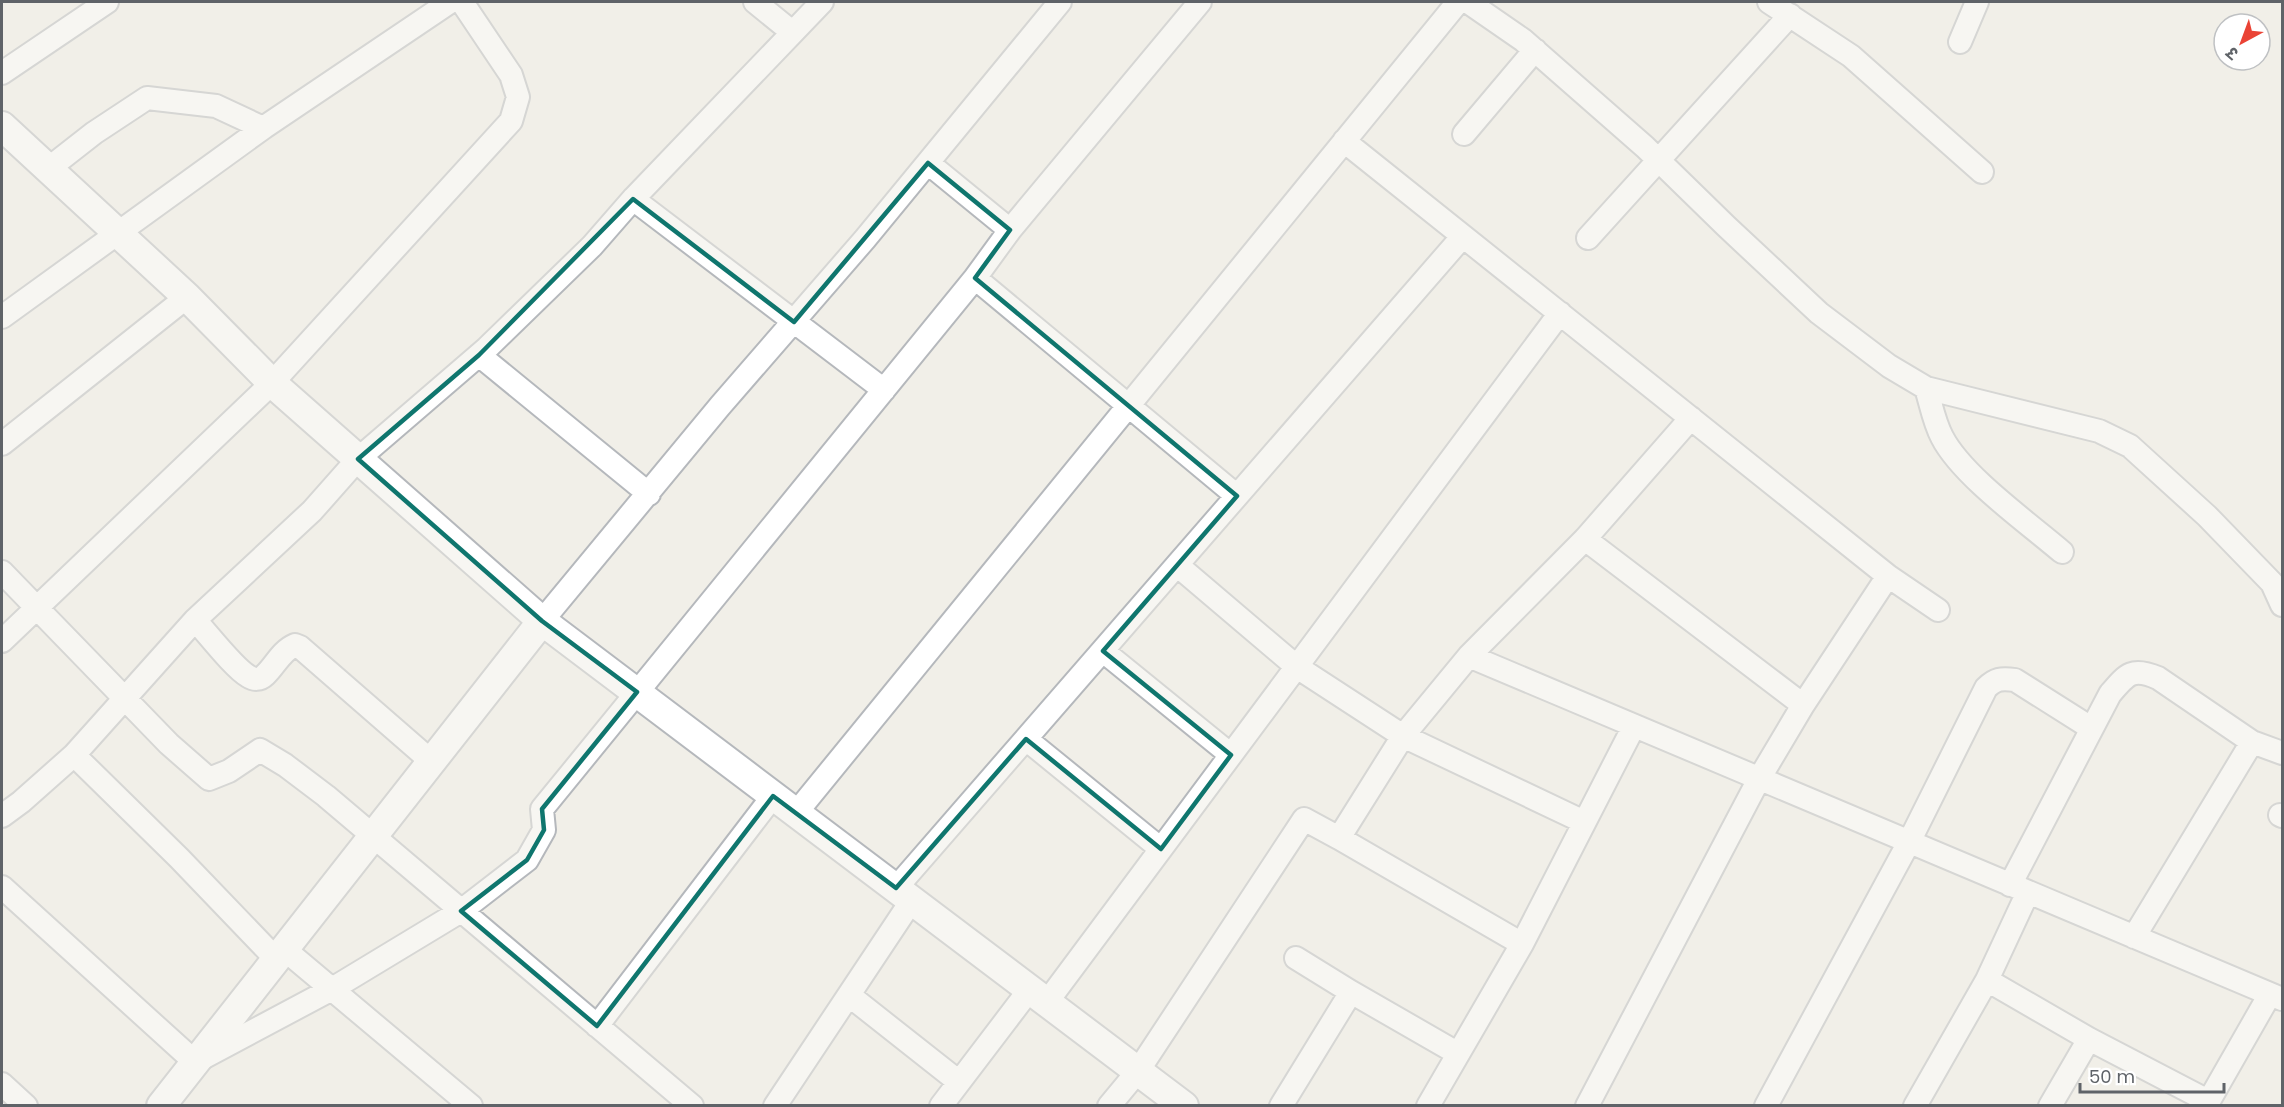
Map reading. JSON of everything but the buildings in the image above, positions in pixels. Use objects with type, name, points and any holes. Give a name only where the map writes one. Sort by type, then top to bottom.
[{"type":"street","points":[[2,73],[107,2]]},
{"type":"street","points":[[2,317],[263,128],[450,2]]},
{"type":"street","points":[[2,641],[272,383],[511,121],[518,97],[511,75],[462,2]]},
{"type":"street","points":[[755,2],[792,32]]},
{"type":"street","points":[[2,816],[74,755],[195,620],[312,511],[358,459],[479,355],[592,246],[633,199],[822,2]]},
{"type":"street","points":[[161,1106],[542,621],[720,406],[928,163],[1060,2]]},
{"type":"street","points":[[195,1062],[332,989],[461,911],[526,860],[544,830],[542,809],[975,278],[1010,230],[1200,2]]},
{"type":"street","points":[[796,813],[1458,2]]},
{"type":"street","points":[[1468,2],[1535,50],[1657,159],[1820,313],[1889,366],[1926,388],[2099,431],[2130,446],[2207,516],[2272,583],[2283,605]]},
{"type":"street","points":[[1769,2],[1851,56],[1983,172]]},
{"type":"street","points":[[1960,42],[1977,2]]},
{"type":"street","points":[[1588,237],[1790,15]]},
{"type":"street","points":[[1464,135],[1535,50]]},
{"type":"street","points":[[48,169],[94,133],[147,98],[216,106],[263,128]]},
{"type":"street","points":[[2,126],[187,297],[272,383],[542,621],[1184,1106]]},
{"type":"street","points":[[1344,141],[1888,576],[1938,609]]},
{"type":"street","points":[[928,163],[1010,230]]},
{"type":"street","points":[[633,199],[884,390]]},
{"type":"street","points":[[775,1106],[850,996],[904,894],[1026,739],[1463,236]]},
{"type":"street","points":[[975,278],[1237,496]]},
{"type":"street","points":[[2,444],[187,297]]},
{"type":"street","points":[[941,1106],[959,1082],[1038,995],[1161,849],[1560,313]]},
{"type":"street","points":[[479,355],[649,494]]},
{"type":"street","points":[[1926,388],[1941,435],[1953,456],[1978,481],[2062,552]]},
{"type":"street","points":[[1339,838],[1403,736],[1469,656],[1585,539],[1691,418]]},
{"type":"street","points":[[1585,539],[1803,705]]},
{"type":"street","points":[[1177,565],[1297,667],[1403,736],[1584,822]]},
{"type":"street","points":[[2,572],[169,744],[209,779],[229,771],[260,750],[293,771],[692,1106]]},
{"type":"street","points":[[1587,1106],[1759,778],[1803,705],[1888,576]]},
{"type":"street","points":[[195,620],[243,672],[255,679],[260,679],[265,675],[288,648],[295,645],[300,647],[431,761]]},
{"type":"street","points":[[1102,651],[1231,755]]},
{"type":"street","points":[[1469,656],[2276,997],[2207,1103],[1987,980]]},
{"type":"street","points":[[1915,1106],[1987,980],[2019,889],[2091,728],[2110,694],[2122,680],[2142,671],[2158,678],[2252,742],[2283,753]]},
{"type":"street","points":[[1766,1106],[1909,842],[1986,688],[1993,681],[2002,678],[2015,680],[2091,728]]},
{"type":"street","points":[[1428,1106],[1522,944],[1634,726]]},
{"type":"street","points":[[1026,739],[1161,849]]},
{"type":"street","points":[[2134,937],[2252,742]]},
{"type":"street","points":[[74,755],[280,954],[332,989],[455,1101]]},
{"type":"street","points":[[597,1026],[773,796]]},
{"type":"street","points":[[1109,1106],[1138,1071],[1304,819],[1522,944]]},
{"type":"street","points":[[2,887],[195,1062]]},
{"type":"street","points":[[1296,958],[1457,1053]]},
{"type":"street","points":[[1281,1106],[1351,992]]},
{"type":"street","points":[[850,996],[959,1082]]},
{"type":"street","points":[[2050,1106],[2089,1039]]},
{"type":"street","points":[[2,1084],[26,1106]]},
{"type":"highlighted area","points":[[928,163],[1010,230],[975,278],[1237,496],[1103,651],[1231,755],[1161,849],[1026,739],[896,888],[773,796],[597,1026],[461,911],[527,860],[544,830],[542,809],[637,692],[542,621],[358,459],[479,355],[633,199],[794,322]]}]
